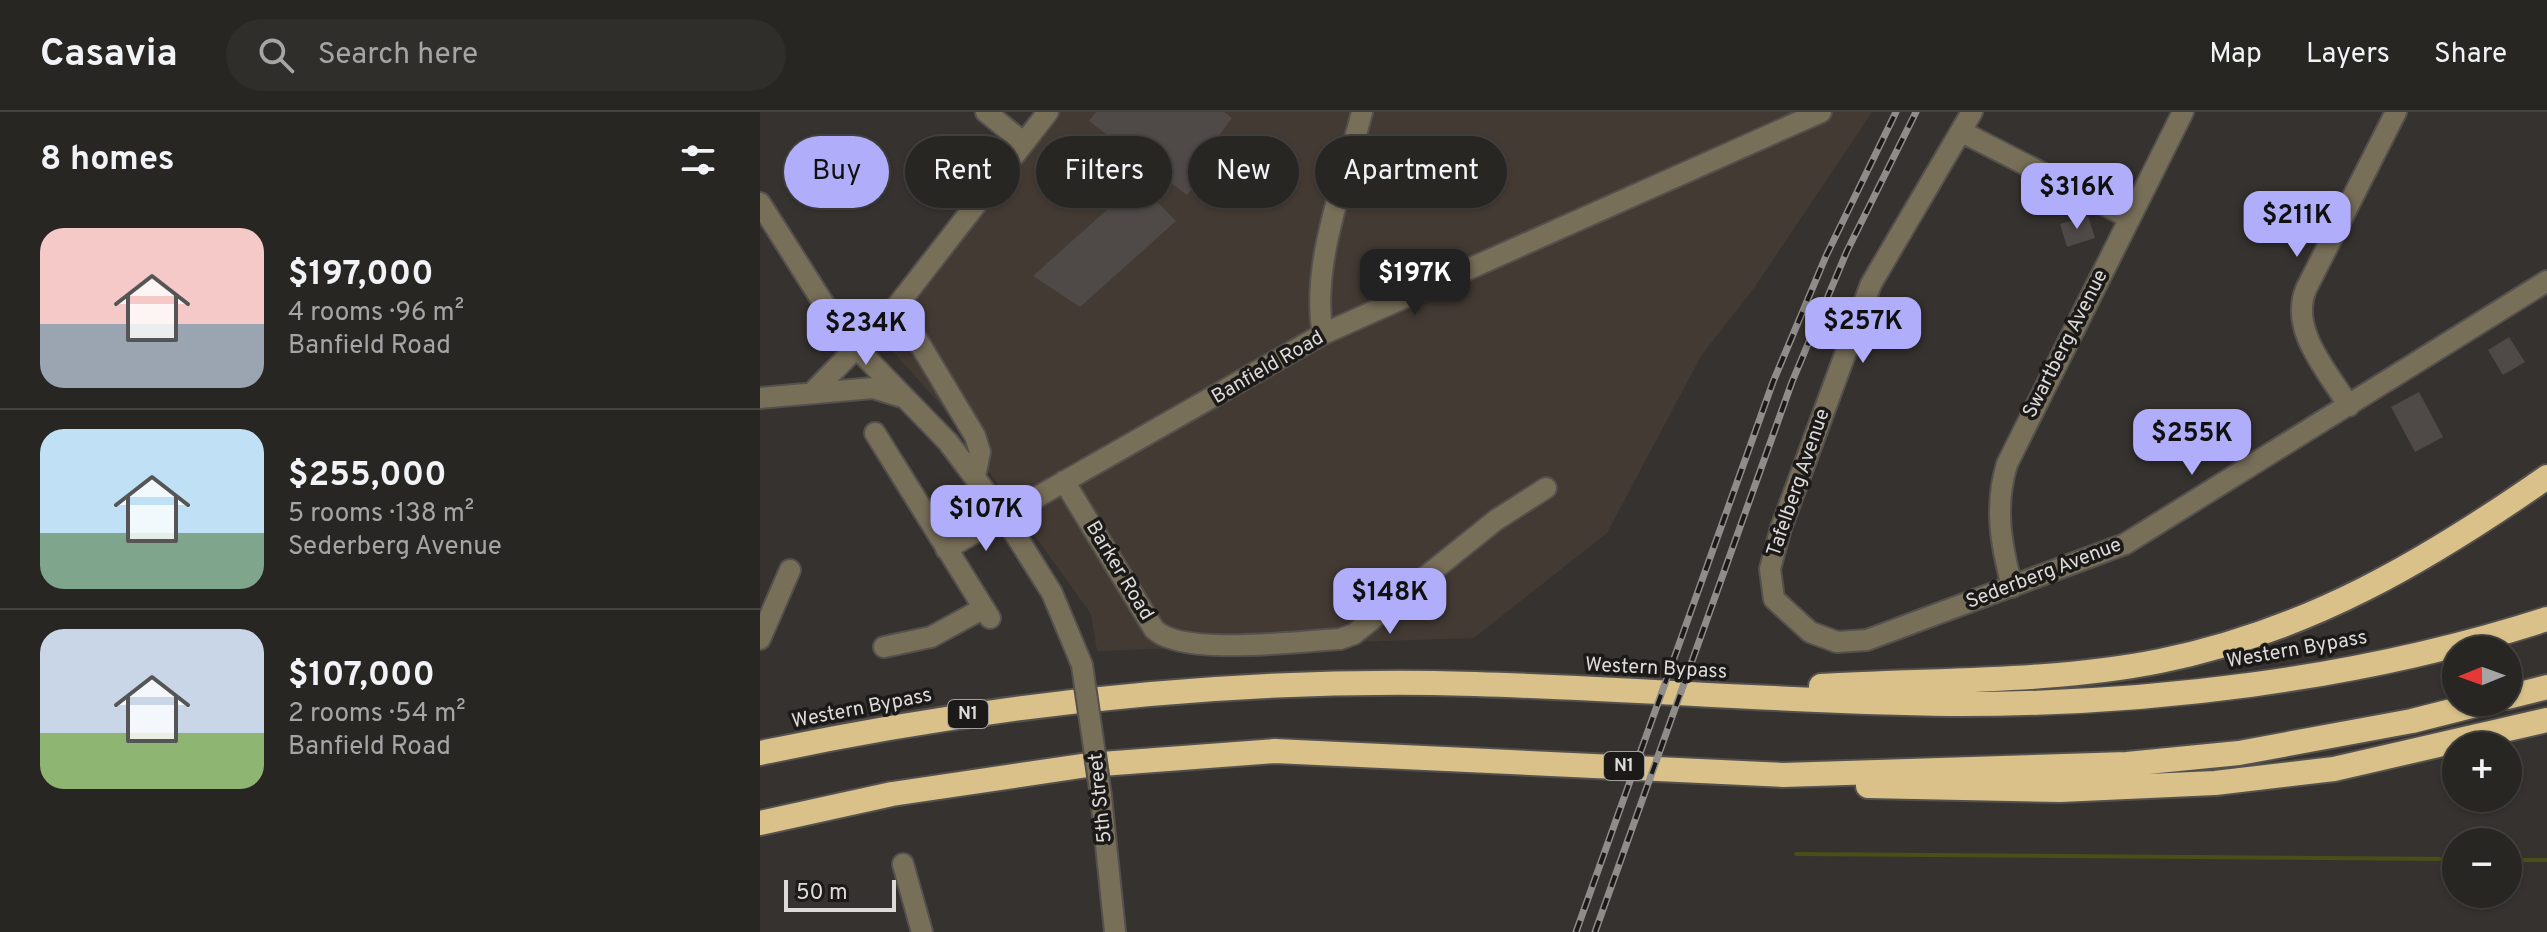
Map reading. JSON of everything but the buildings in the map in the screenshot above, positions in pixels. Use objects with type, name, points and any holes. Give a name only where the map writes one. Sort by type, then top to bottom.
[{"type":"highway","points":[[1695,695],[1936,678],[2055,675],[2194,654],[2294,622],[2370,589],[2469,532],[2547,477]]},
{"type":"highway","name":"Western Bypass","points":[[760,753],[869,730],[997,710],[1178,690],[1281,684],[1431,683],[1952,704],[2159,695],[2334,671],[2547,619]]},
{"type":"highway","points":[[2522,693],[2547,687]]},
{"type":"highway","name":"N1","points":[[760,823],[892,794],[1088,765],[1275,751],[1783,775],[2141,763],[2239,753],[2442,713]]},
{"type":"highway","points":[[1783,775],[1873,787],[2168,787],[2334,769],[2456,743],[2540,720]]},
{"type":"street","points":[[986,112],[1024,143]]},
{"type":"street","points":[[813,392],[897,306],[1048,112]]},
{"type":"street","points":[[1323,334],[1319,312],[1320,275],[1362,112]]},
{"type":"street","name":"Banfield Road","points":[[946,549],[1323,334],[1821,112]]},
{"type":"street","name":"Tafelberg Avenue","points":[[1810,632],[1782,608],[1769,584],[1781,528],[1871,284],[1972,112]]},
{"type":"street","name":"Swartberg Avenue","points":[[2012,587],[1999,520],[1999,492],[2007,464],[2183,112]]},
{"type":"street","points":[[2349,406],[2305,333],[2300,311],[2306,289],[2396,112]]},
{"type":"street","points":[[1962,132],[2130,218]]},
{"type":"street","name":"5th Street","points":[[760,203],[829,315],[975,476],[1052,593],[1082,665],[1101,796],[1115,932]]},
{"type":"street","name":"Sederberg Avenue","points":[[1810,632],[1837,642],[1867,640],[2125,544],[2547,281]]},
{"type":"street","points":[[897,306],[969,427],[980,452],[975,476]]},
{"type":"street","points":[[760,398],[873,388],[909,400]]},
{"type":"street","points":[[875,433],[987,613],[931,637],[884,647]]},
{"type":"street","name":"Barker Road","points":[[1064,481],[1154,629],[1169,640],[1187,643],[1285,642],[1340,639],[1354,634],[1496,520],[1546,488]]},
{"type":"street","points":[[760,639],[790,570]]},
{"type":"street","points":[[903,864],[922,932]]},
{"type":"shaded area","points":[[1050,112],[1872,112],[1754,288],[1701,356],[1607,533],[1474,638],[1097,651],[1091,614],[940,404],[880,337],[977,208],[1020,208],[1020,152]]},
{"type":"waterway","points":[[1796,854],[2442,859]]},
{"type":"waterway","points":[[2522,860],[2547,860]]},
{"type":"railway","points":[[1576,932],[1773,382],[1826,256],[1896,112]]},
{"type":"railway","points":[[1595,932],[1792,382],[1847,251],[1916,112]]}]
